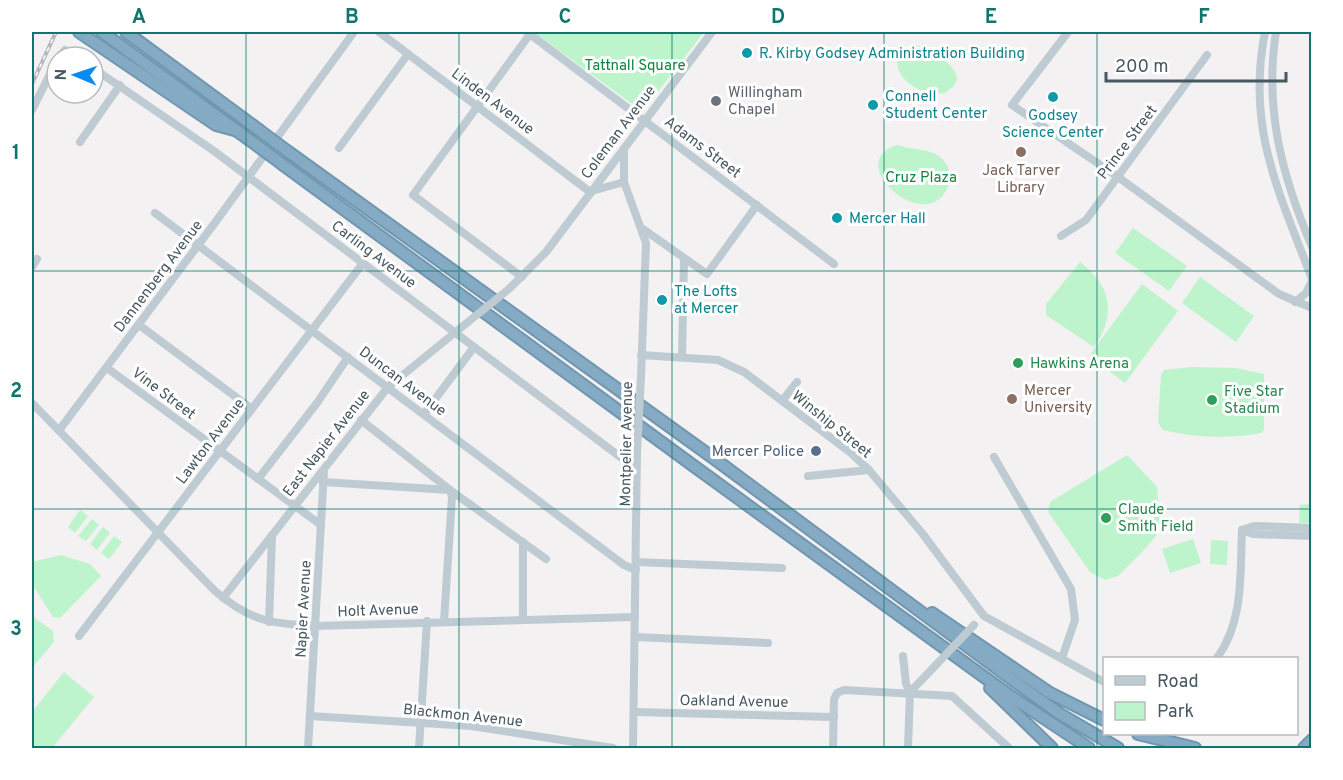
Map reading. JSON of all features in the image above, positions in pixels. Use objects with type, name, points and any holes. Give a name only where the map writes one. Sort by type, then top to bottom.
[{"type":"highway","points":[[79,32],[216,125],[238,131]]},
{"type":"highway","points":[[102,32],[496,323],[955,655],[1089,748]]},
{"type":"highway","points":[[126,32],[290,153],[717,460],[1060,714],[1118,748]]},
{"type":"highway","points":[[136,32],[160,56]]},
{"type":"highway","points":[[901,597],[953,626],[1050,693],[1103,720]]},
{"type":"highway","points":[[955,655],[1052,748]]},
{"type":"highway","points":[[1142,735],[1195,748]]},
{"type":"highway","points":[[1304,748],[1311,740]]},
{"type":"street","name":"Dannenberg Avenue","points":[[60,429],[249,177],[354,32]]},
{"type":"street","name":"Linden Avenue","points":[[379,32],[591,192]]},
{"type":"street","name":"Coleman Avenue","points":[[468,322],[510,288],[546,252],[644,119],[712,32]]},
{"type":"street","points":[[1068,32],[1012,105],[1118,177],[1268,286],[1295,302],[1311,308]]},
{"type":"street","points":[[1265,32],[1259,96],[1266,152],[1280,200],[1311,280],[1306,292],[1295,302]]},
{"type":"street","points":[[1276,32],[1271,74],[1273,122],[1284,175],[1311,247]]},
{"type":"street","points":[[522,277],[413,195],[529,33]]},
{"type":"street","name":"Adams Street","points":[[529,33],[834,264]]},
{"type":"street","points":[[339,148],[408,54]]},
{"type":"street","name":"Prince Street","points":[[1061,236],[1086,220],[1207,55]]},
{"type":"street","name":"Carling Avenue","points":[[105,76],[249,177],[623,459],[637,464]]},
{"type":"street","points":[[32,110],[45,84]]},
{"type":"street","points":[[80,142],[120,85]]},
{"type":"street","name":"Montpelier Avenue","points":[[625,145],[622,158],[624,182],[646,243],[637,464],[633,748]]},
{"type":"street","name":"Coleman Avenue","points":[[591,192],[624,182]]},
{"type":"street","points":[[641,227],[684,260],[707,274],[757,206]]},
{"type":"street","name":"Duncan Avenue","points":[[154,213],[624,565],[782,568]]},
{"type":"street","points":[[32,267],[37,259]]},
{"type":"street","points":[[682,357],[684,260]]},
{"type":"street","name":"Lawton Avenue","points":[[79,636],[363,263]]},
{"type":"street","name":"East Napier Avenue","points":[[223,598],[388,387],[468,322]]},
{"type":"street","points":[[139,325],[252,409]]},
{"type":"street","points":[[424,414],[474,347]]},
{"type":"street","name":"Winship Street","points":[[641,355],[718,360],[744,372],[851,453],[869,470],[922,533],[984,616]]},
{"type":"street","points":[[258,479],[317,403],[348,357]]},
{"type":"street","name":"Vine Street","points":[[107,368],[321,525]]},
{"type":"street","points":[[782,401],[797,382]]},
{"type":"street","name":"Holt Avenue","points":[[32,403],[60,429],[223,598],[245,614],[269,622],[316,626],[427,621],[635,617]]},
{"type":"street","points":[[361,420],[450,490],[546,559]]},
{"type":"street","points":[[994,457],[1071,589],[1075,620],[1062,658]]},
{"type":"street","points":[[808,476],[869,470]]},
{"type":"street","name":"Napier Avenue","points":[[308,748],[324,471]]},
{"type":"street","points":[[323,482],[450,490]]},
{"type":"street","points":[[444,621],[452,496],[450,490]]},
{"type":"street","points":[[1242,530],[1254,526],[1311,528]]},
{"type":"street","points":[[1242,530],[1253,534],[1311,536]]},
{"type":"street","points":[[1217,657],[1232,632],[1237,612],[1242,530]]},
{"type":"street","points":[[269,622],[272,535]]},
{"type":"street","points":[[523,542],[523,620]]},
{"type":"street","points":[[910,692],[984,616],[1103,681]]},
{"type":"street","points":[[419,748],[427,621]]},
{"type":"street","points":[[635,637],[768,643]]},
{"type":"street","points":[[903,656],[906,684],[910,692],[908,748]]},
{"type":"street","points":[[833,748],[835,695],[844,690],[952,696],[1009,748]]},
{"type":"street","name":"Oakland Avenue","points":[[634,712],[834,717]]},
{"type":"street","name":"Blackmon Avenue","points":[[310,716],[471,726],[613,748]]},
{"type":"green space","name":"Tattnall Square","points":[[534,32],[704,32],[646,107],[639,109]]},
{"type":"green space","points":[[916,45],[941,57],[952,67],[957,78],[956,83],[945,93],[926,92],[909,83],[902,76],[897,60],[900,50]]},
{"type":"green space","name":"Cruz Plaza","points":[[898,145],[930,152],[940,157],[946,164],[950,180],[948,188],[937,201],[920,204],[909,201],[889,187],[882,178],[879,159],[885,151]]},
{"type":"green space","points":[[1133,228],[1187,266],[1169,291],[1115,253]]},
{"type":"green space","points":[[1080,262],[1098,280],[1107,301],[1106,323],[1094,347],[1046,315],[1046,304]]},
{"type":"green space","points":[[1200,277],[1254,316],[1236,342],[1182,303]]},
{"type":"green space","points":[[1142,284],[1178,311],[1125,383],[1089,356]]},
{"type":"green space","name":"Five Star Stadium","points":[[1192,367],[1236,368],[1264,374],[1264,430],[1261,433],[1224,437],[1187,435],[1163,430],[1158,423],[1161,375],[1164,370]]},
{"type":"green space","name":"Claude Smith Field","points":[[1127,455],[1157,487],[1160,523],[1157,535],[1142,552],[1118,576],[1105,580],[1090,572],[1048,512],[1050,502]]},
{"type":"green space","points":[[1311,504],[1311,523],[1299,523],[1300,505]]},
{"type":"green space","points":[[80,510],[88,516],[75,533],[68,527]]},
{"type":"green space","points":[[92,519],[99,525],[86,541],[78,536]]},
{"type":"green space","points":[[103,527],[110,533],[97,550],[90,544]]},
{"type":"green space","points":[[114,536],[122,542],[109,559],[101,553]]},
{"type":"green space","points":[[1193,539],[1201,563],[1170,573],[1162,549]]},
{"type":"green space","points":[[1211,540],[1228,541],[1227,565],[1210,564]]},
{"type":"green space","points":[[61,555],[90,564],[101,576],[60,618],[53,617],[32,584],[32,562]]},
{"type":"green space","points":[[32,616],[53,631],[54,642],[32,668]]},
{"type":"green space","points":[[64,672],[94,697],[52,748],[32,748],[32,712]]},
{"type":"railway","points":[[32,84],[56,32]]},
{"type":"place","name":"R. Kirby Godsey Administration Building","points":[[747,53]]},
{"type":"place","name":"Godsey Science Center","points":[[1053,97]]},
{"type":"place","name":"Willingham Chapel","points":[[716,101]]},
{"type":"place","name":"Connell Student Center","points":[[873,105]]},
{"type":"place","name":"Jack Tarver Library","points":[[1021,152]]},
{"type":"place","name":"Mercer Hall","points":[[837,218]]},
{"type":"place","name":"The Lofts at Mercer","points":[[662,300]]},
{"type":"place","name":"Hawkins Arena","points":[[1018,363]]},
{"type":"place","name":"Mercer University","points":[[1012,399]]},
{"type":"place","name":"Five Star Stadium","points":[[1212,400]]},
{"type":"place","name":"Mercer Police","points":[[816,451]]},
{"type":"place","name":"Claude Smith Field","points":[[1106,518]]}]
